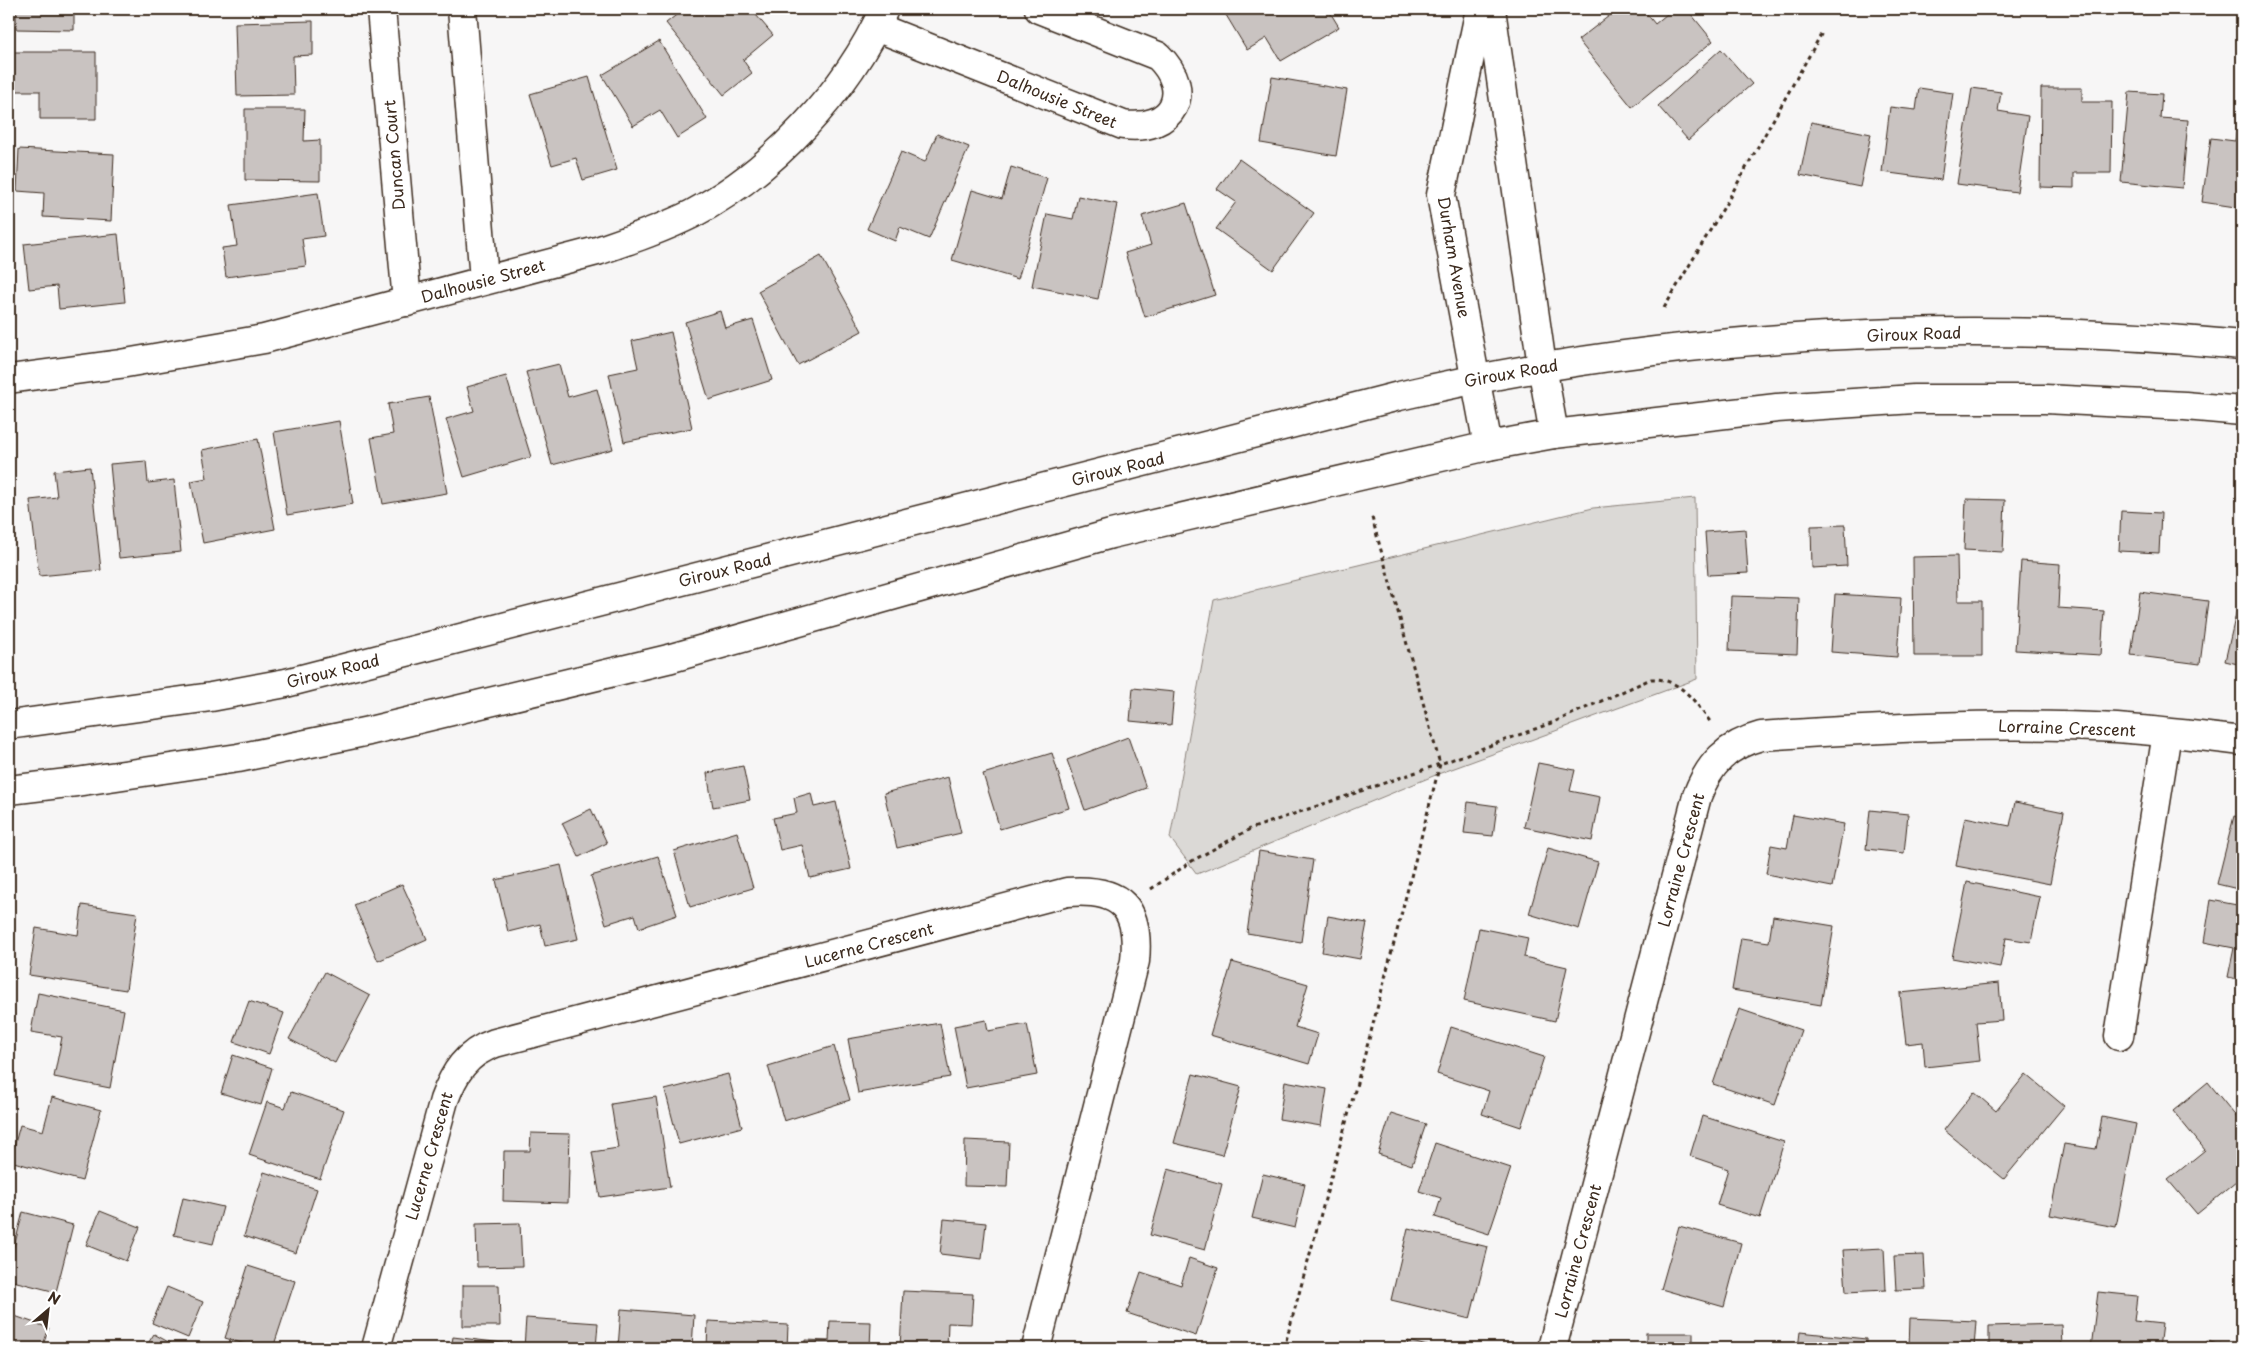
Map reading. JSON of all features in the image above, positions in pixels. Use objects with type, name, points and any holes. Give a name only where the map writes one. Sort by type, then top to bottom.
[{"type":"street","name":"Duncan Court","points":[[381,9],[408,302]]},
{"type":"street","points":[[462,9],[484,280]]},
{"type":"street","name":"Dalhousie Street","points":[[9,379],[202,351],[264,339],[597,251],[646,234],[693,213],[732,189],[796,135],[852,68],[880,18],[1123,125],[1136,127],[1150,125],[1159,122],[1167,115],[1174,105],[1174,84],[1169,67],[1158,56],[1038,9]]},
{"type":"street","name":"Durham Avenue","points":[[1480,9],[1441,195],[1488,446]]},
{"type":"street","points":[[1491,9],[1542,366],[1554,434]]},
{"type":"street","name":"Giroux Road","points":[[9,725],[211,697],[286,683],[1399,396],[1476,378],[1542,366],[1792,338],[1924,332],[2053,332],[2165,338],[2242,345]]},
{"type":"street","points":[[9,790],[238,758],[369,731],[668,659],[1111,534],[1488,446],[1554,434],[1777,408],[1914,399],[2045,398],[2242,411]]},
{"type":"street","name":"Lorraine Crescent","points":[[1552,1348],[1697,796],[1704,778],[1714,763],[1730,748],[1761,736],[1888,727],[2031,725],[2118,728],[2242,741]]},
{"type":"street","points":[[2119,1036],[2167,733]]},
{"type":"street","name":"Lucerne Crescent","points":[[376,1348],[444,1100],[456,1072],[472,1054],[482,1047],[1067,892],[1084,891],[1101,894],[1114,898],[1126,906]]},
{"type":"street","points":[[1036,1348],[1135,961],[1135,928],[1133,916],[1126,906]]},
{"type":"path","points":[[1664,308],[1727,202],[1823,31]]},
{"type":"path","points":[[1284,1348],[1371,1032],[1440,764],[1371,514]]},
{"type":"path","points":[[1126,906],[1192,860],[1250,830],[1554,722],[1651,679],[1663,678],[1682,688],[1730,748]]},
{"type":"shaded area","points":[[1695,498],[1697,679],[1438,774],[1197,874],[1170,838],[1214,600],[1593,508]]},
{"type":"building","points":[[16,9],[74,9],[74,30],[16,29]]},
{"type":"building","points":[[684,9],[751,9],[773,35],[743,60],[752,73],[724,95],[666,23]]},
{"type":"building","points":[[1237,9],[1328,9],[1339,27],[1281,61],[1267,38],[1247,50],[1226,15]]},
{"type":"building","points":[[1618,9],[1643,9],[1655,24],[1673,9],[1687,9],[1713,41],[1632,107],[1578,40]]},
{"type":"building","points":[[313,21],[313,55],[293,56],[294,95],[237,96],[235,23]]},
{"type":"building","points":[[659,41],[707,119],[677,138],[660,110],[633,126],[602,75]]},
{"type":"building","points":[[1721,49],[1752,84],[1688,140],[1658,106]]},
{"type":"building","points":[[10,52],[96,52],[96,119],[40,119],[40,91],[10,91]]},
{"type":"building","points":[[589,77],[617,170],[583,180],[576,158],[552,165],[530,94]]},
{"type":"building","points":[[1272,77],[1347,90],[1336,156],[1261,143]]},
{"type":"building","points":[[1919,88],[1953,93],[1941,180],[1882,172],[1890,107],[1916,110]]},
{"type":"building","points":[[1972,88],[2001,92],[1998,111],[2028,116],[2017,192],[1957,184]]},
{"type":"building","points":[[2041,88],[2082,88],[2082,102],[2112,102],[2111,173],[2074,173],[2074,188],[2040,187]]},
{"type":"building","points":[[2129,92],[2162,94],[2160,118],[2188,120],[2182,188],[2121,182]]},
{"type":"building","points":[[2241,98],[2242,208],[2202,202],[2211,138],[2235,141]]},
{"type":"building","points":[[245,109],[305,109],[304,141],[320,140],[320,181],[245,180]]},
{"type":"building","points":[[1811,122],[1871,134],[1860,187],[1800,175]]},
{"type":"building","points":[[937,134],[969,147],[929,239],[900,227],[895,241],[867,229],[901,152],[925,162]]},
{"type":"building","points":[[19,149],[114,154],[111,221],[43,217],[44,193],[17,191]]},
{"type":"building","points":[[1239,159],[1314,213],[1273,270],[1216,229],[1236,202],[1217,189]]},
{"type":"building","points":[[1011,167],[1047,178],[1018,279],[952,260],[972,190],[1002,199]]},
{"type":"building","points":[[318,193],[324,236],[302,239],[306,266],[226,277],[222,248],[237,246],[231,205]]},
{"type":"building","points":[[1078,196],[1117,204],[1098,299],[1032,286],[1047,214],[1073,219]]},
{"type":"building","points":[[1186,203],[1215,295],[1145,317],[1125,253],[1151,245],[1142,216]]},
{"type":"building","points":[[118,234],[125,302],[59,309],[57,286],[29,289],[24,244]]},
{"type":"building","points":[[821,256],[862,331],[798,365],[758,291]]},
{"type":"building","points":[[720,311],[725,328],[753,320],[772,380],[709,400],[685,322]]},
{"type":"building","points":[[671,332],[692,428],[624,442],[609,374],[638,368],[632,341]]},
{"type":"building","points":[[559,364],[568,397],[597,389],[613,449],[552,465],[526,372]]},
{"type":"building","points":[[506,376],[531,457],[464,477],[446,419],[474,411],[467,387]]},
{"type":"building","points":[[429,397],[447,493],[383,504],[371,438],[393,434],[388,404]]},
{"type":"building","points":[[339,421],[353,504],[287,515],[274,432]]},
{"type":"building","points":[[258,439],[275,529],[203,543],[191,481],[207,478],[202,450]]},
{"type":"building","points":[[146,461],[148,483],[174,480],[181,552],[119,558],[110,464]]},
{"type":"building","points":[[90,467],[101,570],[39,576],[30,500],[57,497],[54,471]]},
{"type":"building","points":[[1966,499],[2005,500],[2003,552],[1964,550]]},
{"type":"building","points":[[2121,511],[2161,513],[2159,553],[2119,551]]},
{"type":"building","points":[[1845,525],[1847,566],[1812,568],[1811,526]]},
{"type":"building","points":[[1745,529],[1748,573],[1708,575],[1705,532]]},
{"type":"building","points":[[1957,556],[1958,601],[1982,601],[1982,656],[1914,656],[1913,557]]},
{"type":"building","points":[[2021,561],[2060,564],[2058,608],[2104,611],[2101,655],[2015,650]]},
{"type":"building","points":[[2242,588],[2242,665],[2225,661]]},
{"type":"building","points":[[2140,592],[2208,601],[2200,664],[2131,655]]},
{"type":"building","points":[[1835,594],[1901,598],[1897,657],[1831,652]]},
{"type":"building","points":[[1731,596],[1799,598],[1797,654],[1729,651]]},
{"type":"building","points":[[1133,688],[1174,692],[1171,725],[1130,721]]},
{"type":"building","points":[[1128,737],[1146,788],[1085,810],[1067,760]]},
{"type":"building","points":[[1052,753],[1069,808],[1000,829],[983,774]]},
{"type":"building","points":[[1538,763],[1575,770],[1570,791],[1600,797],[1592,841],[1524,827]]},
{"type":"building","points":[[743,766],[750,800],[713,807],[707,773]]},
{"type":"building","points":[[948,777],[961,833],[897,848],[884,793]]},
{"type":"building","points":[[811,793],[814,807],[836,802],[851,869],[810,878],[802,845],[780,850],[773,818],[797,813],[794,798]]},
{"type":"building","points":[[1468,802],[1497,806],[1493,836],[1464,833]]},
{"type":"building","points":[[2015,802],[2064,812],[2050,884],[1956,866],[1965,817],[2010,826]]},
{"type":"building","points":[[591,809],[607,843],[579,857],[562,823]]},
{"type":"building","points":[[1870,810],[1908,814],[1904,853],[1866,849]]},
{"type":"building","points":[[1793,815],[1844,824],[1832,887],[1766,874],[1771,845],[1787,848]]},
{"type":"building","points":[[2234,816],[2242,818],[2242,890],[2217,884]]},
{"type":"building","points":[[737,832],[753,888],[690,907],[674,851]]},
{"type":"building","points":[[1548,848],[1598,862],[1579,929],[1529,914]]},
{"type":"building","points":[[1259,851],[1313,860],[1301,942],[1247,933]]},
{"type":"building","points":[[658,856],[677,915],[639,928],[635,915],[606,924],[591,876]]},
{"type":"building","points":[[561,865],[578,939],[545,946],[540,924],[508,932],[496,880]]},
{"type":"building","points":[[1967,882],[2040,897],[2031,942],[2006,938],[2000,967],[1952,958]]},
{"type":"building","points":[[402,884],[427,939],[378,961],[354,905]]},
{"type":"building","points":[[2211,900],[2242,906],[2242,980],[2228,977],[2234,948],[2204,942]]},
{"type":"building","points":[[82,905],[137,913],[126,990],[29,975],[36,928],[78,935]]},
{"type":"building","points":[[1328,916],[1367,923],[1360,959],[1322,952]]},
{"type":"building","points":[[1773,916],[1834,926],[1821,1005],[1732,990],[1741,938],[1769,942]]},
{"type":"building","points":[[1479,928],[1528,938],[1524,957],[1567,967],[1555,1021],[1464,1001]]},
{"type":"building","points":[[1232,962],[1308,984],[1295,1027],[1318,1034],[1309,1064],[1210,1035]]},
{"type":"building","points":[[325,972],[370,996],[335,1063],[289,1039]]},
{"type":"building","points":[[1999,983],[2002,1020],[1976,1022],[1980,1061],[1925,1067],[1923,1042],[1906,1044],[1900,993]]},
{"type":"building","points":[[38,993],[124,1010],[110,1088],[54,1077],[62,1037],[31,1032]]},
{"type":"building","points":[[249,1001],[284,1013],[269,1054],[234,1042]]},
{"type":"building","points":[[1739,1009],[1801,1030],[1775,1105],[1713,1084]]},
{"type":"building","points":[[986,1020],[988,1031],[1027,1024],[1037,1075],[966,1088],[954,1026]]},
{"type":"building","points":[[940,1023],[950,1077],[858,1093],[848,1039]]},
{"type":"building","points":[[1451,1027],[1544,1057],[1521,1127],[1482,1114],[1489,1091],[1437,1074]]},
{"type":"building","points":[[834,1046],[850,1100],[784,1121],[768,1066]]},
{"type":"building","points":[[233,1055],[272,1068],[261,1105],[221,1093]]},
{"type":"building","points":[[2242,1062],[2242,1084],[2237,1083]]},
{"type":"building","points":[[728,1074],[742,1127],[679,1144],[665,1090]]},
{"type":"building","points":[[1193,1074],[1241,1087],[1222,1155],[1174,1143]]},
{"type":"building","points":[[2026,1074],[2064,1106],[2004,1179],[1944,1130],[1974,1092],[1996,1111]]},
{"type":"building","points":[[1285,1081],[1327,1089],[1321,1126],[1279,1119]]},
{"type":"building","points":[[2208,1082],[2242,1124],[2242,1177],[2197,1214],[2168,1180],[2205,1150],[2173,1111]]},
{"type":"building","points":[[291,1092],[344,1110],[320,1179],[249,1155],[267,1102],[285,1108]]},
{"type":"building","points":[[52,1097],[101,1110],[82,1181],[10,1161],[20,1125],[43,1131]]},
{"type":"building","points":[[656,1097],[670,1187],[600,1197],[592,1152],[618,1148],[611,1104]]},
{"type":"building","points":[[1391,1113],[1426,1124],[1412,1165],[1378,1154]]},
{"type":"building","points":[[1702,1116],[1784,1142],[1760,1218],[1717,1205],[1728,1169],[1690,1156]]},
{"type":"building","points":[[2102,1117],[2136,1124],[2116,1227],[2050,1215],[2064,1144],[2096,1149]]},
{"type":"building","points":[[531,1133],[570,1134],[568,1203],[503,1201],[504,1151],[530,1151]]},
{"type":"building","points":[[965,1140],[1009,1142],[1007,1187],[964,1186]]},
{"type":"building","points":[[1435,1143],[1511,1168],[1489,1234],[1435,1217],[1441,1198],[1419,1191]]},
{"type":"building","points":[[1168,1169],[1222,1184],[1205,1250],[1150,1235]]},
{"type":"building","points":[[264,1172],[317,1189],[296,1253],[244,1236]]},
{"type":"building","points":[[1263,1174],[1305,1184],[1295,1228],[1252,1218]]},
{"type":"building","points":[[183,1198],[223,1207],[213,1244],[174,1235]]},
{"type":"building","points":[[100,1211],[140,1227],[126,1261],[86,1245]]},
{"type":"building","points":[[23,1212],[73,1225],[56,1292],[9,1280],[9,1266]]},
{"type":"building","points":[[944,1219],[986,1223],[982,1259],[940,1254]]},
{"type":"building","points":[[520,1223],[522,1266],[477,1267],[476,1224]]},
{"type":"building","points":[[1679,1226],[1741,1243],[1724,1307],[1661,1289]]},
{"type":"building","points":[[1408,1228],[1488,1247],[1470,1319],[1391,1300]]},
{"type":"building","points":[[1884,1248],[1886,1290],[1846,1292],[1843,1250]]},
{"type":"building","points":[[1924,1255],[1926,1289],[1896,1290],[1894,1256]]},
{"type":"building","points":[[1189,1258],[1218,1268],[1196,1336],[1127,1313],[1141,1272],[1181,1285]]},
{"type":"building","points":[[248,1266],[295,1281],[273,1348],[258,1348],[225,1338]]},
{"type":"building","points":[[463,1285],[499,1285],[500,1326],[463,1326]]},
{"type":"building","points":[[167,1287],[203,1302],[188,1338],[152,1323]]},
{"type":"building","points":[[903,1291],[973,1294],[971,1324],[948,1323],[947,1348],[900,1348]]},
{"type":"building","points":[[2098,1292],[2137,1296],[2134,1321],[2162,1324],[2159,1348],[2091,1348]]},
{"type":"building","points":[[621,1309],[694,1315],[692,1348],[618,1348]]},
{"type":"building","points":[[9,1314],[49,1328],[42,1348],[9,1348]]},
{"type":"building","points":[[526,1318],[598,1323],[596,1348],[524,1348]]},
{"type":"building","points":[[1910,1318],[1976,1321],[1974,1348],[1909,1348]]},
{"type":"building","points":[[708,1321],[788,1325],[787,1348],[707,1348]]},
{"type":"building","points":[[830,1321],[871,1322],[870,1348],[805,1348],[805,1340],[829,1341]]},
{"type":"building","points":[[2061,1324],[2062,1348],[1989,1348],[1989,1326]]},
{"type":"building","points":[[1800,1332],[1866,1339],[1866,1348],[1798,1348]]},
{"type":"building","points":[[1646,1333],[1693,1333],[1693,1348],[1646,1348]]},
{"type":"building","points":[[154,1334],[179,1348],[145,1348]]},
{"type":"building","points":[[453,1337],[503,1343],[502,1348],[451,1348]]},
{"type":"building","points":[[1408,1341],[1435,1348],[1406,1348]]},
{"type":"building","points":[[2207,1341],[2231,1348],[2204,1348]]}]
